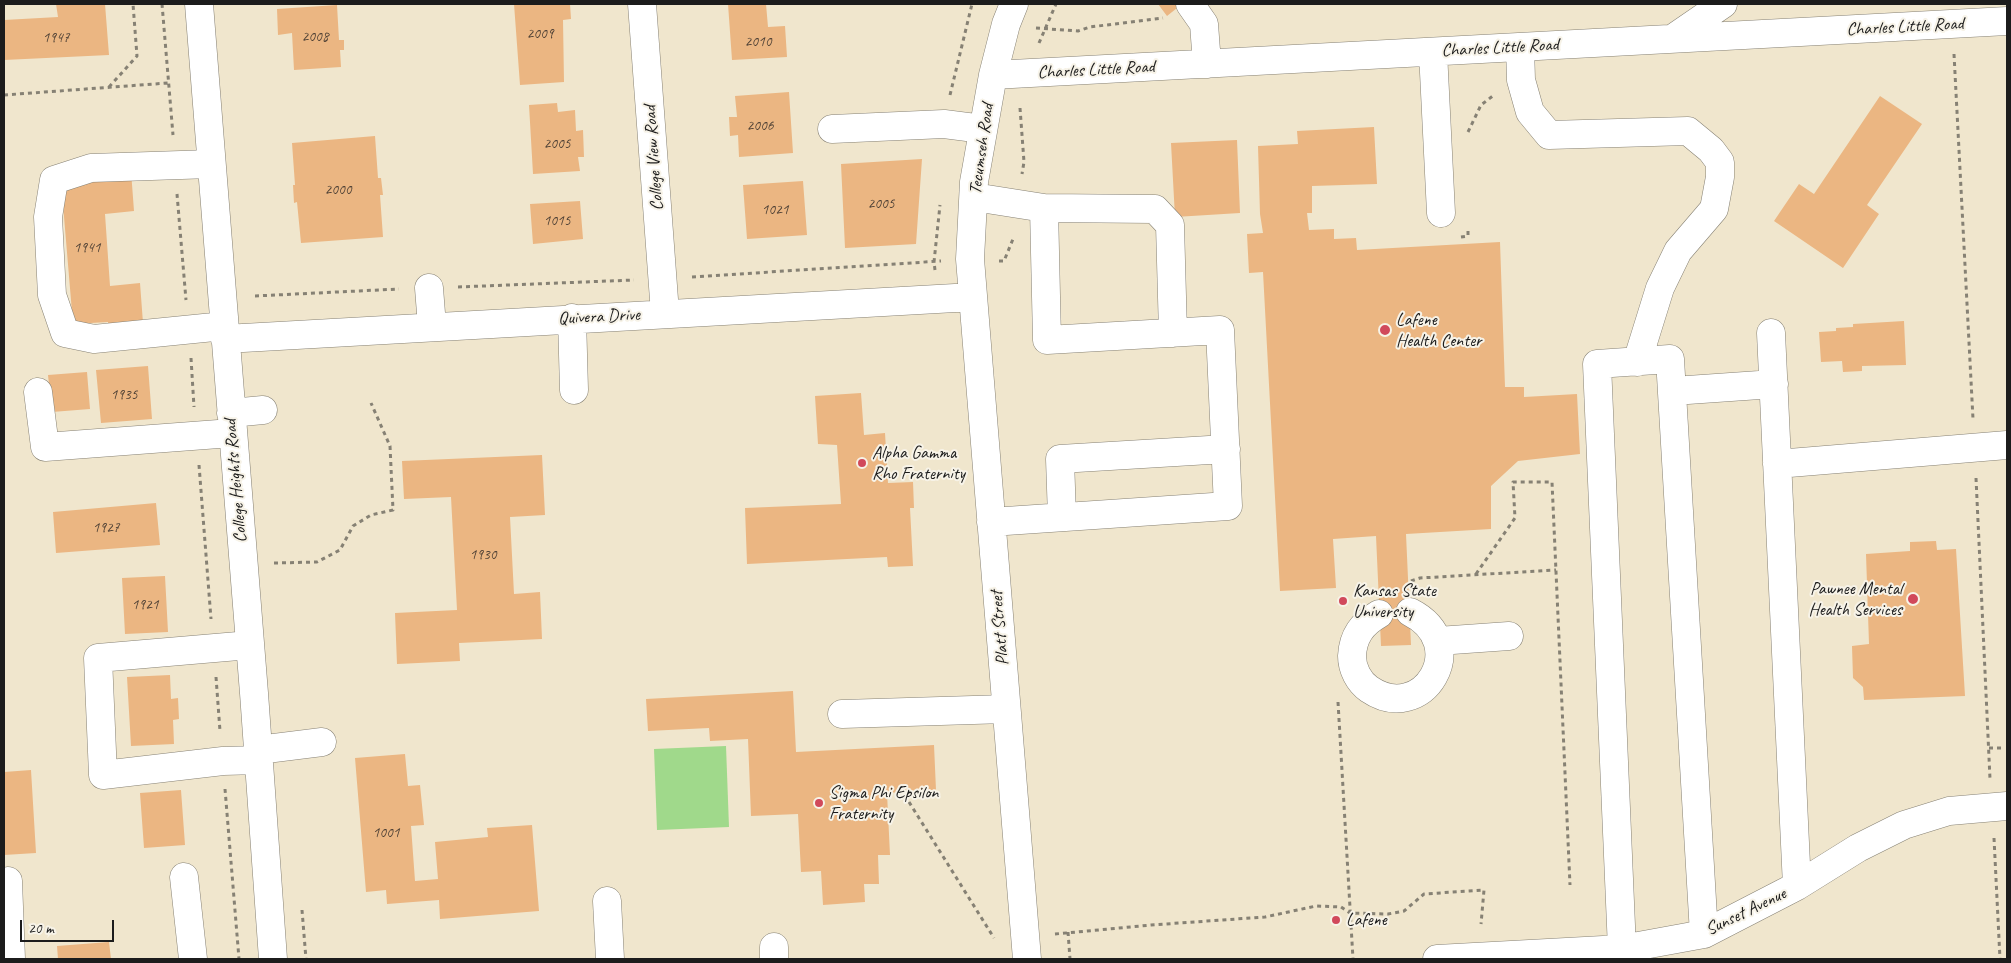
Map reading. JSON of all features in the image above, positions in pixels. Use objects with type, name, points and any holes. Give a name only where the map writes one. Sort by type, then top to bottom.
[{"type":"street","name":"College Heights Road","points":[[199,4],[259,755],[273,959]]},
{"type":"street","name":"College View Road","points":[[642,4],[665,313]]},
{"type":"street","points":[[1672,39],[1723,4]]},
{"type":"street","points":[[2006,4],[2007,23]]},
{"type":"street","points":[[1194,9],[1204,24],[1207,64]]},
{"type":"street","name":"Tecumseh Road","points":[[973,297],[970,259],[974,182],[993,75],[1010,14]]},
{"type":"street","name":"Charles Little Road","points":[[993,75],[2007,23]]},
{"type":"street","points":[[1520,47],[1521,80],[1530,112],[1549,135],[1688,131],[1711,150],[1720,162],[1720,177],[1714,209],[1678,251],[1660,288],[1637,362]]},
{"type":"street","points":[[1433,52],[1441,213]]},
{"type":"street","points":[[832,129],[944,124],[984,129]]},
{"type":"street","points":[[175,165],[211,164]]},
{"type":"street","name":"Quivera Drive","points":[[175,165],[91,168],[54,180],[48,217],[52,295],[65,333],[94,340],[188,330],[224,332],[432,326],[973,297]]},
{"type":"street","points":[[974,196],[1031,206],[1155,209],[1170,225],[1174,332]]},
{"type":"street","points":[[991,522],[1228,506],[1220,330],[1047,340],[1031,206]]},
{"type":"street","points":[[429,288],[432,326]]},
{"type":"street","name":"Platt Street","points":[[973,297],[1026,949]]},
{"type":"street","points":[[572,318],[574,390]]},
{"type":"street","points":[[1771,332],[1797,886]]},
{"type":"street","points":[[1622,949],[1597,364],[1670,359],[1704,934]]},
{"type":"street","points":[[1673,391],[1774,384]]},
{"type":"street","points":[[38,392],[45,447],[197,435],[263,410]]},
{"type":"street","points":[[1777,464],[2007,445]]},
{"type":"street","points":[[1062,517],[1060,459],[1226,449]]},
{"type":"street","points":[[1379,614],[1367,621],[1358,632],[1352,646],[1352,660],[1356,674],[1365,686],[1377,694],[1391,699],[1405,698],[1419,693],[1430,684],[1437,671],[1440,656],[1438,641],[1432,628],[1423,618],[1410,612]]},
{"type":"street","points":[[1438,641],[1509,636]]},
{"type":"street","points":[[250,645],[98,658],[103,775],[223,762],[322,742]]},
{"type":"street","points":[[842,714],[1006,709]]},
{"type":"street","name":"Sunset Avenue","points":[[1437,959],[1585,956],[1704,934],[1797,886],[1858,848],[1904,825],[1949,810],[2000,807]]},
{"type":"street","points":[[184,877],[193,959]]},
{"type":"street","points":[[8,881],[11,959]]},
{"type":"street","points":[[607,901],[610,959]]},
{"type":"path","points":[[109,87],[137,56],[133,4]]},
{"type":"path","points":[[162,4],[239,959]]},
{"type":"path","points":[[255,296],[663,279],[970,259],[1004,261],[1018,226],[1031,206],[1024,162],[1019,105],[1024,74],[1056,4]]},
{"type":"path","points":[[970,10],[1010,14],[1046,29],[1078,31],[1090,27],[1194,9]]},
{"type":"path","points":[[1953,25],[1989,748],[2000,807],[2000,959]]},
{"type":"path","points":[[1464,140],[1481,105],[1521,80]]},
{"type":"path","points":[[4,95],[168,83]]},
{"type":"path","points":[[1441,213],[1460,237],[1468,236],[1467,219]]},
{"type":"path","points":[[243,565],[317,562],[340,550],[353,526],[371,514],[393,510],[390,446],[371,404]]},
{"type":"path","points":[[1476,574],[1515,518],[1513,482],[1552,482],[1570,885]]},
{"type":"path","points":[[1408,582],[1420,578],[1556,570]]},
{"type":"path","points":[[1337,694],[1353,959]]},
{"type":"path","points":[[1989,748],[2002,748]]},
{"type":"path","points":[[909,802],[998,944]]},
{"type":"path","points":[[1026,949],[1068,932],[1265,917],[1316,906],[1341,907],[1350,914],[1388,914],[1404,911],[1424,894],[1484,890],[1482,924]]},
{"type":"path","points":[[1068,932],[1070,959]]},
{"type":"green space","points":[[726,746],[729,827],[657,830],[654,749]]},
{"type":"building","points":[[56,4],[105,4],[109,55],[4,60],[4,20],[58,17]]},
{"type":"building","points":[[514,4],[570,4],[571,19],[563,20],[564,82],[520,85]]},
{"type":"building","points":[[728,4],[766,4],[768,27],[785,26],[787,57],[732,60]]},
{"type":"building","points":[[1158,4],[1182,4],[1167,16]]},
{"type":"building","points":[[337,5],[339,40],[344,40],[344,50],[340,50],[341,67],[294,70],[292,33],[278,35],[277,9]]},
{"type":"building","points":[[789,92],[793,153],[739,157],[738,135],[730,136],[729,117],[737,117],[735,96]]},
{"type":"building","points":[[1880,96],[1922,124],[1867,205],[1879,214],[1843,268],[1774,221],[1799,184],[1814,194]]},
{"type":"building","points":[[557,103],[558,112],[575,110],[576,131],[583,130],[584,157],[578,157],[580,171],[533,174],[529,105]]},
{"type":"building","name":"Lafene Health Center","points":[[1374,127],[1377,184],[1312,186],[1312,213],[1307,213],[1309,230],[1334,229],[1334,239],[1356,238],[1357,250],[1500,242],[1505,387],[1524,387],[1524,397],[1577,394],[1580,454],[1518,461],[1491,486],[1491,529],[1406,534],[1411,645],[1381,646],[1376,536],[1333,539],[1336,588],[1280,591],[1263,272],[1249,273],[1247,234],[1263,233],[1260,214],[1258,146],[1298,144],[1297,131]]},
{"type":"building","points":[[375,136],[378,178],[381,178],[383,195],[380,195],[383,237],[301,243],[297,202],[294,203],[293,185],[295,185],[292,143]]},
{"type":"building","points":[[1237,140],[1240,213],[1175,217],[1171,143]]},
{"type":"building","points":[[922,159],[916,244],[845,248],[841,164]]},
{"type":"building","points":[[131,171],[134,211],[105,214],[110,286],[140,283],[143,323],[108,326],[108,322],[73,324],[61,181]]},
{"type":"building","points":[[803,181],[807,235],[747,239],[743,185]]},
{"type":"building","points":[[580,201],[583,239],[533,244],[530,204]]},
{"type":"building","points":[[1904,321],[1906,365],[1862,366],[1862,371],[1843,372],[1842,361],[1821,362],[1819,332],[1853,327],[1853,324]]},
{"type":"building","points":[[148,366],[152,419],[101,423],[96,370]]},
{"type":"building","points":[[87,372],[90,409],[52,412],[48,375]]},
{"type":"building","name":"Alpha Gamma Rho Fraternity","points":[[861,393],[864,435],[885,433],[888,483],[913,482],[914,508],[910,508],[913,566],[888,567],[887,557],[747,564],[745,508],[841,504],[837,445],[818,444],[815,396]]},
{"type":"building","points":[[542,455],[545,515],[510,517],[514,594],[540,592],[542,639],[459,643],[460,661],[397,664],[395,613],[457,610],[451,497],[404,499],[402,461]]},
{"type":"building","points":[[156,503],[160,545],[56,553],[53,512]]},
{"type":"building","name":"Pawnee Mental Health Services","points":[[1936,541],[1937,550],[1956,549],[1965,696],[1864,700],[1863,687],[1853,678],[1852,646],[1869,644],[1866,554],[1910,551],[1910,542]]},
{"type":"building","points":[[165,576],[168,632],[125,634],[122,578]]},
{"type":"building","points":[[170,675],[171,699],[178,698],[179,719],[173,720],[174,744],[131,746],[127,677]]},
{"type":"building","name":"Sigma Phi Epsilon Fraternity","points":[[793,691],[796,752],[934,745],[936,790],[887,793],[890,855],[878,855],[879,884],[864,884],[865,902],[823,905],[821,871],[801,872],[798,814],[751,816],[748,739],[710,741],[709,728],[648,731],[646,699]]},
{"type":"building","points":[[405,754],[408,786],[420,785],[424,825],[411,826],[415,881],[438,879],[435,842],[488,837],[487,828],[532,825],[539,911],[440,919],[439,900],[387,904],[386,890],[366,892],[355,758]]},
{"type":"building","points":[[31,770],[36,853],[4,855],[4,772]]},
{"type":"building","points":[[181,790],[185,845],[144,848],[140,793]]},
{"type":"building","points":[[109,942],[111,959],[58,959],[57,946]]},
{"type":"place","name":"Lafene Health Center","points":[[1385,330]]},
{"type":"place","name":"Alpha Gamma Rho Fraternity","points":[[862,463]]},
{"type":"place","name":"Pawnee Mental Health Services","points":[[1913,599]]},
{"type":"place","name":"Kansas State University","points":[[1343,601]]},
{"type":"place","name":"Sigma Phi Epsilon Fraternity","points":[[819,803]]},
{"type":"place","name":"Lafene","points":[[1336,920]]}]
